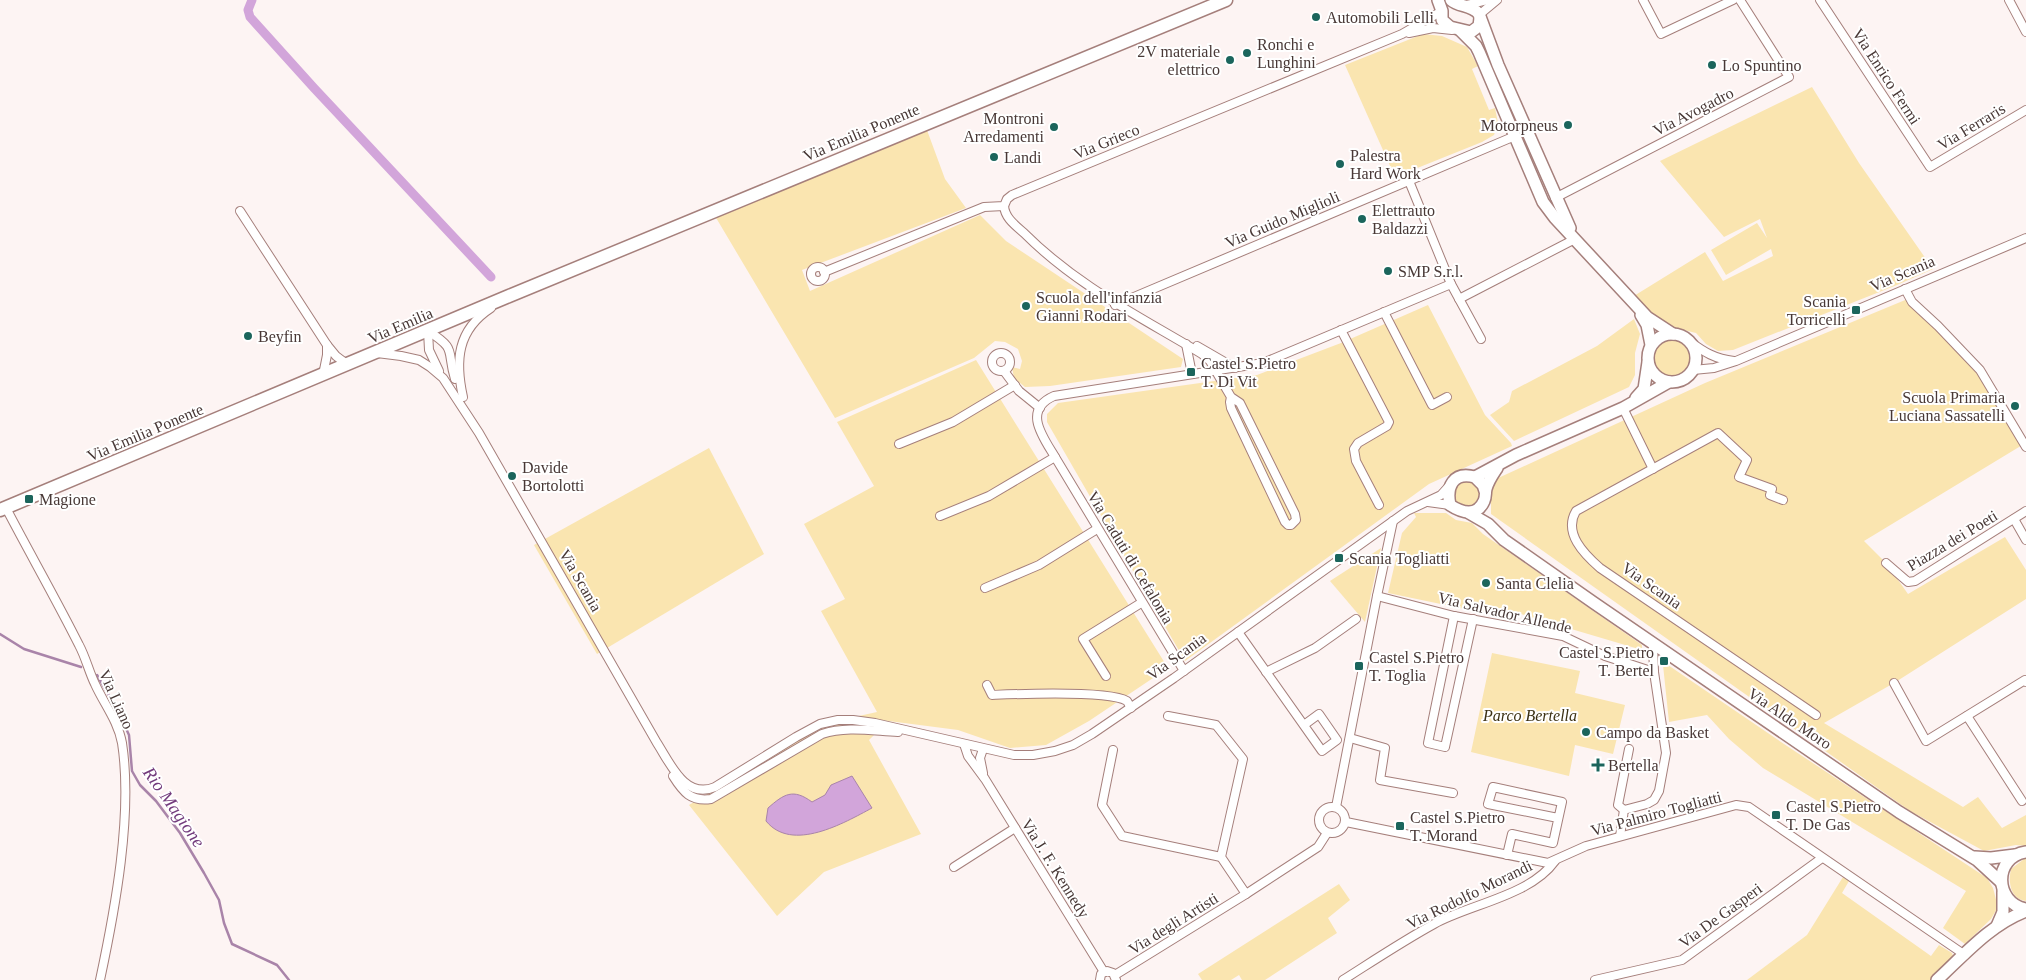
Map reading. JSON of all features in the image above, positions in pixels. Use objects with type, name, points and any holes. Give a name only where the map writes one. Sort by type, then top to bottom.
[{"type":"main road","name":"Via Emilia Ponente","points":[[509,296],[1226,0]]},
{"type":"main road","points":[[1438,0],[1444,23],[1460,30],[1469,32],[1475,30],[1479,26],[1480,16]]},
{"type":"main road","points":[[1442,12],[1448,5],[1456,3],[1475,10],[1480,16],[1526,131],[1575,239]]},
{"type":"main road","points":[[1460,30],[1479,52],[1543,202],[1635,305],[1647,324],[1651,345],[1644,389],[1634,402]]},
{"type":"main road","points":[[1515,136],[1526,131]]},
{"type":"main road","name":"Via Emilia","points":[[303,384],[509,296]]},
{"type":"main road","name":"Via Scania","points":[[1635,305],[1647,317],[1673,334],[1685,337],[1689,341]]},
{"type":"main road","points":[[1651,345],[1661,337],[1673,334]]},
{"type":"main road","points":[[1689,341],[1696,355],[1693,370]]},
{"type":"main road","points":[[1648,362],[1655,375],[1669,382]]},
{"type":"main road","name":"Via Scania","points":[[1452,483],[1460,477],[1475,477],[1530,448],[1623,408],[1669,382],[1683,380],[1693,370]]},
{"type":"main road","name":"Via Emilia Ponente","points":[[3,509],[303,384]]},
{"type":"main road","points":[[1452,483],[1448,493],[1450,505],[1458,511],[1469,513],[1480,507],[1500,464]]},
{"type":"main road","points":[[1475,477],[1483,485],[1488,524]]},
{"type":"main road","name":"Via Aldo Moro","points":[[1469,513],[1488,524],[1504,540],[1664,652],[1898,812],[1970,855],[1985,866],[2002,886],[2013,904],[2026,910]]},
{"type":"main road","points":[[1997,926],[2002,918],[2004,906],[2002,886],[2004,866],[2021,853]]},
{"type":"main road","name":"Via Aldo Moro","points":[[1970,855],[1991,858],[2021,853]]},
{"type":"main road","points":[[1937,980],[1997,926],[2012,916],[2026,910]]},
{"type":"street","points":[[1456,3],[1487,0]]},
{"type":"street","points":[[1480,16],[1496,0]]},
{"type":"street","points":[[1642,0],[1661,34],[1733,0]]},
{"type":"street","name":"Via Avogadro","points":[[1555,198],[1789,77],[1740,0]]},
{"type":"street","name":"Via Enrico Fermi","points":[[1820,0],[1930,167]]},
{"type":"street","points":[[2008,0],[2026,32]]},
{"type":"street","points":[[1402,34],[1442,12]]},
{"type":"street","points":[[1402,34],[1433,28],[1460,30]]},
{"type":"street","name":"Via Grieco","points":[[1004,206],[1007,198],[1012,195],[1402,34]]},
{"type":"street","name":"Via Ferraris","points":[[1930,167],[2026,110]]},
{"type":"street","name":"Via Guido Miglioli","points":[[1115,305],[1515,136]]},
{"type":"street","points":[[1409,181],[1451,284],[1482,339]]},
{"type":"street","points":[[824,272],[984,207],[1004,206],[1007,216],[1030,240],[1073,276],[1115,305],[1186,344],[1210,361],[1231,397],[1240,403],[1292,508],[1296,520],[1291,524],[1288,525],[1285,522],[1261,474],[1231,408],[1231,397]]},
{"type":"street","points":[[240,211],[327,345],[336,356],[348,365]]},
{"type":"street","name":"Via Scania","points":[[1693,370],[1723,362],[1736,361],[2026,238]]},
{"type":"street","points":[[1459,299],[1575,239]]},
{"type":"street","points":[[1004,370],[1019,391],[1040,408],[1047,399],[1054,396],[1263,363],[1451,284]]},
{"type":"street","points":[[1905,289],[1912,302],[1980,370],[2026,447]]},
{"type":"street","name":"Via Scania","points":[[463,397],[458,367],[461,346],[467,332],[477,319],[509,296]]},
{"type":"street","points":[[1384,312],[1432,405],[1447,397]]},
{"type":"street","points":[[1341,330],[1389,422],[1387,426],[1358,443],[1354,449],[1356,461],[1379,505]]},
{"type":"street","name":"Via Scania","points":[[428,331],[432,359],[443,378],[479,433],[680,786],[691,797],[700,800],[718,796],[830,731],[850,729],[918,733],[1014,755],[1034,755],[1073,745],[1184,671],[1407,511],[1442,495],[1452,483]]},
{"type":"street","name":"Via Scania","points":[[428,331],[445,343],[450,351],[454,375],[479,433]]},
{"type":"street","name":"Via Scania","points":[[1689,341],[1723,362]]},
{"type":"street","points":[[1186,344],[1199,346],[1235,368]]},
{"type":"street","points":[[1186,344],[1192,374]]},
{"type":"street","points":[[323,376],[326,365],[327,345]]},
{"type":"street","name":"Via Scania","points":[[375,353],[419,360],[443,378]]},
{"type":"street","points":[[899,444],[953,422],[1015,385]]},
{"type":"street","name":"Via Caduti di Cefalonia","points":[[1040,408],[1036,421],[1038,428],[1141,603],[1184,671]]},
{"type":"street","points":[[1623,408],[1653,469]]},
{"type":"street","name":"Via Scania","points":[[1783,500],[1770,495],[1772,489],[1738,477],[1747,460],[1718,433],[1576,510],[1571,521],[1572,530],[1580,548],[1600,568],[1816,716]]},
{"type":"street","points":[[940,516],[989,496],[1055,458]]},
{"type":"street","points":[[1428,502],[1450,505]]},
{"type":"street","name":"Via Liano","points":[[3,509],[79,645],[98,691],[115,721],[122,743],[125,797],[122,837],[115,905],[100,980]]},
{"type":"street","points":[[2014,519],[2026,511]]},
{"type":"street","name":"Piazza dei Poeti","points":[[1886,564],[1908,582],[1915,581],[2014,519],[2026,540]]},
{"type":"street","points":[[1336,807],[1377,596],[1394,521]]},
{"type":"street","points":[[985,588],[1039,566],[1097,529]]},
{"type":"street","name":"Via Salvador Allende","points":[[1377,596],[1454,616],[1563,636],[1605,656],[1654,669]]},
{"type":"street","points":[[1106,676],[1083,640],[1141,603]]},
{"type":"street","points":[[1454,616],[1428,743],[1445,747],[1472,619]]},
{"type":"street","points":[[1266,672],[1315,648],[1356,619]]},
{"type":"street","points":[[1238,632],[1322,751],[1338,740],[1319,714],[1304,725]]},
{"type":"street","points":[[1629,749],[1618,806],[1624,810],[1647,804],[1654,800],[1659,791],[1666,753],[1654,669],[1653,644]]},
{"type":"street","points":[[1654,669],[1664,652]]},
{"type":"street","points":[[1894,683],[1926,741],[2025,680],[2026,682]]},
{"type":"street","points":[[987,685],[992,694],[1114,696],[1127,700],[1131,708]]},
{"type":"street","points":[[1168,716],[1216,725],[1243,758],[1221,857]]},
{"type":"street","points":[[1967,716],[2022,801]]},
{"type":"street","points":[[1350,738],[1386,748],[1380,780],[1453,794]]},
{"type":"street","name":"Via J. F. Kennedy","points":[[964,744],[968,756],[985,779],[1015,828],[1102,976]]},
{"type":"street","points":[[983,749],[980,766],[985,779]]},
{"type":"street","points":[[1113,750],[1102,805],[1122,836],[1221,857],[1246,894]]},
{"type":"street","points":[[1507,855],[1512,834],[1553,843],[1562,802],[1492,787],[1488,804],[1558,818]]},
{"type":"street","name":"Via Palmiro Togliatti","points":[[1346,822],[1548,863],[1586,846],[1744,805],[1965,955]]},
{"type":"street","points":[[1336,807],[1342,811],[1346,822],[1340,832],[1334,834],[1327,833],[1319,824],[1319,816],[1326,808],[1336,807]]},
{"type":"street","points":[[1620,836],[1624,810]]},
{"type":"street","points":[[954,867],[1015,828]]},
{"type":"street","name":"Via degli Artisti","points":[[1115,977],[1318,847],[1327,833]]},
{"type":"street","name":"Via De Gasperi","points":[[1595,980],[1682,960],[1822,858]]},
{"type":"street","name":"Via Rodolfo Morandi","points":[[1345,979],[1435,923],[1523,886],[1545,871],[1555,861]]},
{"type":"street","points":[[1102,976],[1110,972],[1115,977]]},
{"type":"green space","points":[[1423,34],[1442,36],[1467,47],[1478,66],[1472,69],[1489,110],[1495,108],[1498,123],[1494,135],[1482,142],[1395,177],[1345,65]]},
{"type":"green space","points":[[1812,87],[1859,163],[1933,269],[1733,350],[1718,351],[1706,344],[1696,333],[1647,321],[1629,299],[1705,252],[1723,281],[1773,256],[1771,249],[1726,275],[1711,250],[1757,223],[1767,238],[1760,219],[1724,237],[1660,161]]},
{"type":"green space","points":[[924,122],[945,179],[966,208],[802,270],[810,291],[980,215],[1006,241],[1183,359],[1181,367],[1050,386],[1025,387],[1014,378],[1012,367],[1020,369],[1022,361],[1018,349],[1005,342],[995,341],[974,358],[835,418],[712,211]]},
{"type":"green space","points":[[1910,298],[1980,370],[2024,444],[1864,541],[1886,563],[1908,594],[2005,537],[2026,570],[2026,599],[1894,683],[1824,723],[1963,807],[1978,797],[2002,828],[2026,815],[2026,846],[2016,845],[1984,851],[1910,811],[1491,514],[1491,494],[1496,479],[1705,383]]},
{"type":"green space","points":[[1428,305],[1485,415],[1512,446],[1429,484],[1185,661],[1047,422],[1047,414],[1058,403],[1257,375],[1341,343]]},
{"type":"green space","points":[[1634,319],[1640,334],[1635,353],[1635,375],[1629,387],[1514,441],[1490,415],[1509,402],[1512,391],[1597,346]]},
{"type":"green space","points":[[1672,338],[1686,343],[1691,357],[1686,371],[1672,376],[1658,371],[1653,357],[1658,343]]},
{"type":"green space","points":[[976,360],[1168,668],[1089,721],[1046,745],[1010,748],[958,730],[881,720],[884,725],[869,740],[921,834],[824,872],[777,916],[689,805],[827,723],[877,712],[821,611],[845,599],[804,524],[874,486],[837,422]]},
{"type":"green space","points":[[709,448],[764,554],[597,654],[534,545]]},
{"type":"green space","points":[[1463,481],[1474,484],[1480,490],[1479,498],[1472,508],[1454,504],[1455,486]]},
{"type":"green space","points":[[1414,513],[1446,513],[1456,520],[1472,523],[1483,534],[1642,645],[1642,650],[1514,612],[1503,617],[1388,593],[1402,533],[1416,517]]},
{"type":"green space","points":[[1381,548],[1365,622],[1330,581]]},
{"type":"green space","name":"Parco Bertella","points":[[1492,653],[1580,671],[1575,693],[1625,705],[1613,754],[1575,745],[1569,776],[1471,752]]},
{"type":"green space","points":[[1665,663],[1987,878],[1993,888],[1998,907],[1991,919],[1965,944],[1943,928],[1966,891],[1763,768],[1729,739],[1707,715],[1669,722],[1663,665]]},
{"type":"green space","points":[[2026,859],[2026,901],[2016,897],[2010,884],[2011,869]]},
{"type":"green space","points":[[1843,877],[1849,881],[1842,893],[1931,956],[1939,945],[1952,953],[1954,959],[1931,980],[1747,980],[1807,935]]},
{"type":"green space","points":[[1339,884],[1350,900],[1328,918],[1337,933],[1265,980],[1242,980],[1239,975],[1231,980],[1202,980],[1198,974]]},
{"type":"shaded area","points":[[852,776],[872,808],[833,827],[804,835],[790,835],[777,830],[766,821],[768,808],[784,796],[789,794],[799,795],[812,802],[825,795],[831,785]]},
{"type":"waterway","points":[[252,0],[248,10],[250,17],[491,277]]},
{"type":"waterway","name":"Rio Magione","points":[[0,634],[24,649],[81,667]]},
{"type":"waterway","name":"Rio Magione","points":[[97,675],[118,711],[129,735],[132,771],[140,785],[156,801],[180,833],[204,873],[219,900],[224,923],[232,944],[277,965],[289,980]]},
{"type":"place","name":"Automobili Lelli","points":[[1316,17]]},
{"type":"place","name":"Ronchi e Lunghini","points":[[1247,53]]},
{"type":"place","name":"2V materiale elettrico","points":[[1230,60]]},
{"type":"place","name":"Lo Spuntino","points":[[1712,65]]},
{"type":"place","name":"Motorpneus","points":[[1568,125]]},
{"type":"place","name":"Montroni Arredamenti","points":[[1054,127]]},
{"type":"place","name":"Landi","points":[[994,157]]},
{"type":"place","name":"Palestra Hard Work","points":[[1340,164]]},
{"type":"place","name":"Elettrauto Baldazzi","points":[[1362,219]]},
{"type":"place","name":"SMP S.r.l.","points":[[1388,271]]},
{"type":"place","name":"Scuola dell'infanzia Gianni Rodari","points":[[1026,306]]},
{"type":"place","name":"Scania Torricelli","points":[[1856,310]]},
{"type":"place","name":"Beyfin","points":[[248,336]]},
{"type":"place","name":"Castel S.Pietro T. Di Vit","points":[[1191,372]]},
{"type":"place","name":"Scuola Primaria Luciana Sassatelli","points":[[2015,406]]},
{"type":"place","name":"Davide Bortolotti","points":[[512,476]]},
{"type":"place","name":"Magione","points":[[29,499]]},
{"type":"place","name":"Scania Togliatti","points":[[1339,558]]},
{"type":"place","name":"Santa Clelia","points":[[1486,583]]},
{"type":"place","name":"Castel S.Pietro T. Bertel","points":[[1664,661]]},
{"type":"place","name":"Castel S.Pietro T. Toglia","points":[[1359,666]]},
{"type":"place","name":"Campo da Basket","points":[[1586,732]]},
{"type":"place","name":"Bertella","points":[[1598,765]]},
{"type":"place","name":"Castel S.Pietro T. De Gas","points":[[1776,815]]},
{"type":"place","name":"Castel S.Pietro T. Morand","points":[[1400,826]]}]
